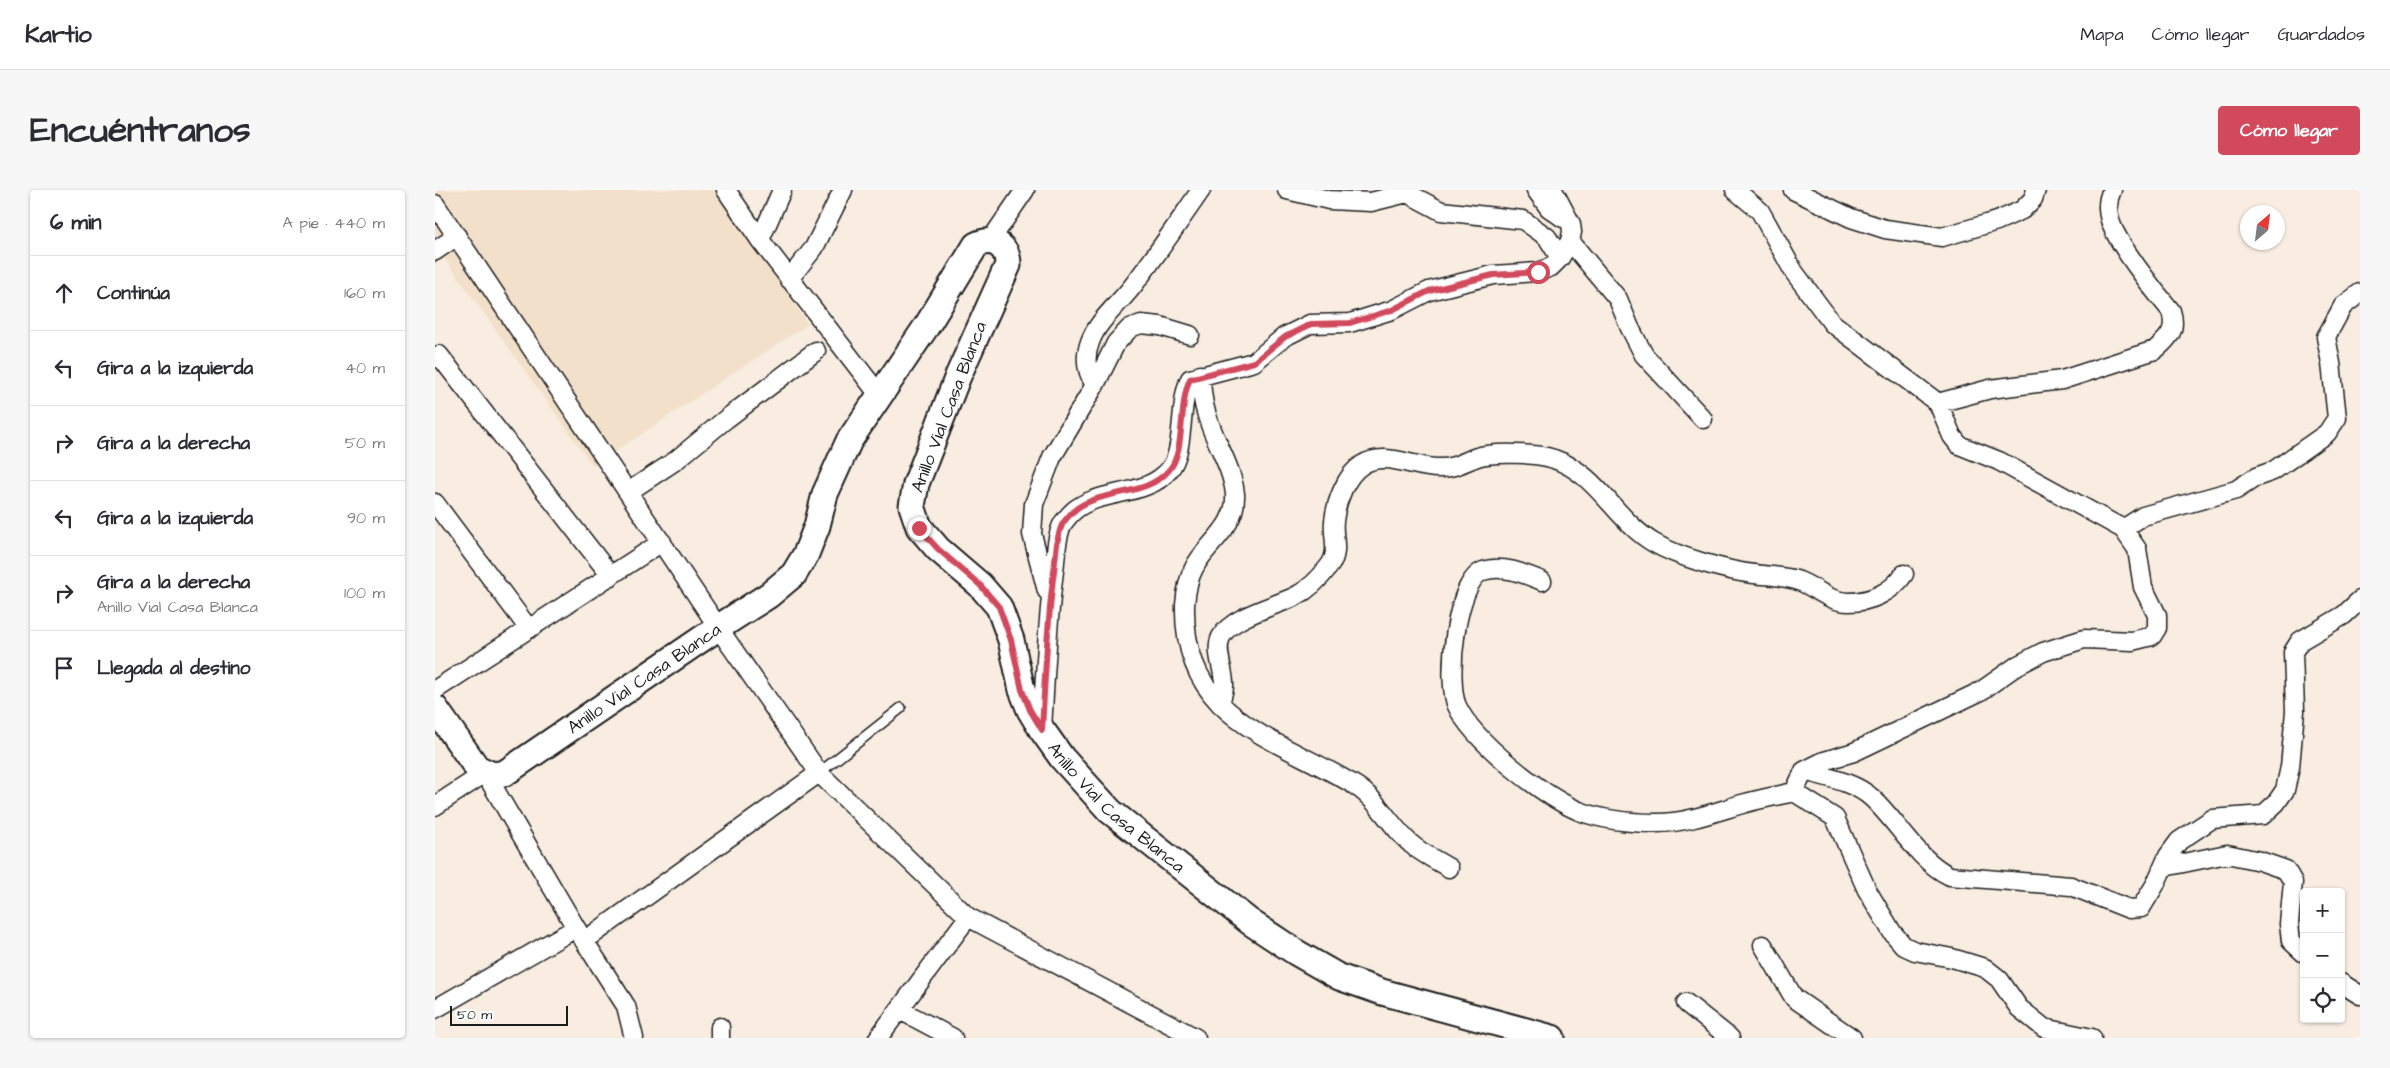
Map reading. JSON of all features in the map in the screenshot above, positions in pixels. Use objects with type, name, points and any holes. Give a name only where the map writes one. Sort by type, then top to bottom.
[{"type":"main road","name":"Anillo Vial Casa Blanca","points":[[485,773],[499,774],[513,768],[769,595],[794,574],[807,554],[817,526],[825,494],[849,441],[928,324],[969,254],[976,245],[990,241],[1004,249],[1008,256],[1008,265],[958,376],[916,484],[912,506],[919,528],[925,535],[938,549],[980,585],[999,607],[1011,640],[1022,690],[1030,710],[1042,730],[1062,758],[1110,811],[1249,922],[1297,953],[1339,976],[1382,992],[1551,1038]]},
{"type":"main road","points":[[435,708],[471,760],[485,773]]},
{"type":"street","points":[[726,190],[759,240],[880,396]]},
{"type":"street","points":[[759,240],[783,190]]},
{"type":"street","points":[[789,279],[814,248],[843,190]]},
{"type":"street","points":[[990,241],[1025,190]]},
{"type":"street","points":[[1095,385],[1087,368],[1087,352],[1097,329],[1155,258],[1201,190]]},
{"type":"street","points":[[1287,190],[1329,200],[1371,202],[1407,193],[1441,211],[1523,220],[1547,237],[1560,258]]},
{"type":"street","points":[[1536,190],[1571,233],[1618,299],[1644,355],[1703,419]]},
{"type":"street","points":[[1042,730],[1050,602],[1057,546],[1063,523],[1077,509],[1099,499],[1153,484],[1170,470],[1180,442],[1185,390],[1190,379],[1200,375],[1224,372],[1254,362],[1285,337],[1311,324],[1350,323],[1392,310],[1429,291],[1493,275],[1538,272],[1551,267],[1560,258],[1571,233],[1553,190]]},
{"type":"street","points":[[1735,190],[1760,211],[1794,272],[1832,323],[1938,403],[1952,436],[1959,445],[1999,461],[2123,529],[2137,549],[2143,586],[2157,615],[2157,628],[2152,636],[2132,641],[2084,639],[2043,652],[1981,691],[1854,752],[1824,761],[1804,771],[1794,792]]},
{"type":"street","points":[[1793,190],[1851,218],[1885,229],[1942,237],[1997,221],[2022,210],[2033,199],[2036,190]]},
{"type":"street","points":[[1938,403],[1990,389],[2061,380],[2089,373],[2155,350],[2163,344],[2175,322],[2171,311],[2121,242],[2110,222],[2107,198],[2111,190]]},
{"type":"street","points":[[435,204],[819,773],[968,917],[1196,1038]]},
{"type":"street","points":[[435,251],[457,236]]},
{"type":"street","points":[[2123,529],[2143,516],[2236,490],[2256,477],[2273,471],[2327,433],[2337,418],[2326,337],[2343,306],[2360,293]]},
{"type":"street","points":[[1050,602],[1033,534],[1034,504],[1052,457],[1095,385],[1115,343],[1130,328],[1141,324],[1160,326],[1190,335]]},
{"type":"street","points":[[628,492],[675,461],[726,419],[815,351]]},
{"type":"street","points":[[435,358],[439,355],[611,576]]},
{"type":"street","points":[[1200,375],[1205,411],[1227,463],[1235,495],[1232,512],[1226,526],[1194,567],[1187,588],[1186,631],[1191,656],[1203,684],[1220,704],[1245,724],[1280,747],[1358,787],[1411,844],[1449,868]]},
{"type":"street","points":[[1220,704],[1224,687],[1219,641],[1223,633],[1230,626],[1251,614],[1297,596],[1320,578],[1335,556],[1334,522],[1343,490],[1356,470],[1364,463],[1383,459],[1395,459],[1418,467],[1440,469],[1489,455],[1553,458],[1584,474],[1618,514],[1654,543],[1681,555],[1734,571],[1800,581],[1824,596],[1838,601],[1859,601],[1879,596],[1893,588],[1904,574]]},
{"type":"street","points":[[435,503],[529,629]]},
{"type":"street","points":[[435,690],[662,542]]},
{"type":"street","points":[[1542,580],[1512,570],[1483,571],[1472,580],[1467,588],[1461,602],[1457,625],[1454,675],[1456,704],[1467,723],[1518,772],[1577,810],[1595,816],[1650,823],[1706,816],[1744,804],[1794,792],[1835,818],[1867,890],[1892,932],[1904,946],[1915,951],[1952,958],[1985,968],[1999,979],[2019,1008],[2037,1024],[2044,1028],[2092,1038]]},
{"type":"street","points":[[1804,771],[1844,783],[1871,796],[1921,852],[1940,871],[1950,876],[1962,879],[2071,886],[2129,909],[2141,908],[2146,903],[2165,867],[2168,856],[2179,840],[2212,819],[2263,815],[2276,803],[2285,790],[2290,767],[2295,711],[2293,652],[2300,641],[2344,615],[2360,600]]},
{"type":"street","points":[[435,806],[485,773],[580,935],[626,1006],[633,1038]]},
{"type":"street","points":[[435,1009],[580,935],[819,773]]},
{"type":"street","points":[[2165,867],[2227,854],[2260,861],[2285,870],[2293,882],[2289,924],[2291,941],[2300,949]]},
{"type":"street","points":[[878,1038],[968,917]]},
{"type":"street","points":[[1763,946],[1794,998],[1838,1031],[1852,1038]]},
{"type":"street","points":[[2345,986],[2360,995]]},
{"type":"street","points":[[1686,1003],[1730,1038]]},
{"type":"street","points":[[900,1010],[953,1038]]},
{"type":"lane","points":[[819,773],[901,708]]},
{"type":"shaded area","points":[[435,190],[718,190],[808,324],[593,466],[445,259],[435,264]]},
{"type":"route","points":[[919,528],[938,549],[980,585],[999,607],[1011,640],[1022,690],[1030,710],[1042,730],[1050,602],[1057,546],[1063,523],[1077,509],[1099,499],[1153,484],[1170,470],[1180,442],[1185,390],[1190,379],[1200,375],[1224,372],[1254,362],[1285,337],[1311,324],[1350,323],[1392,310],[1429,291],[1493,275],[1538,272]]}]
